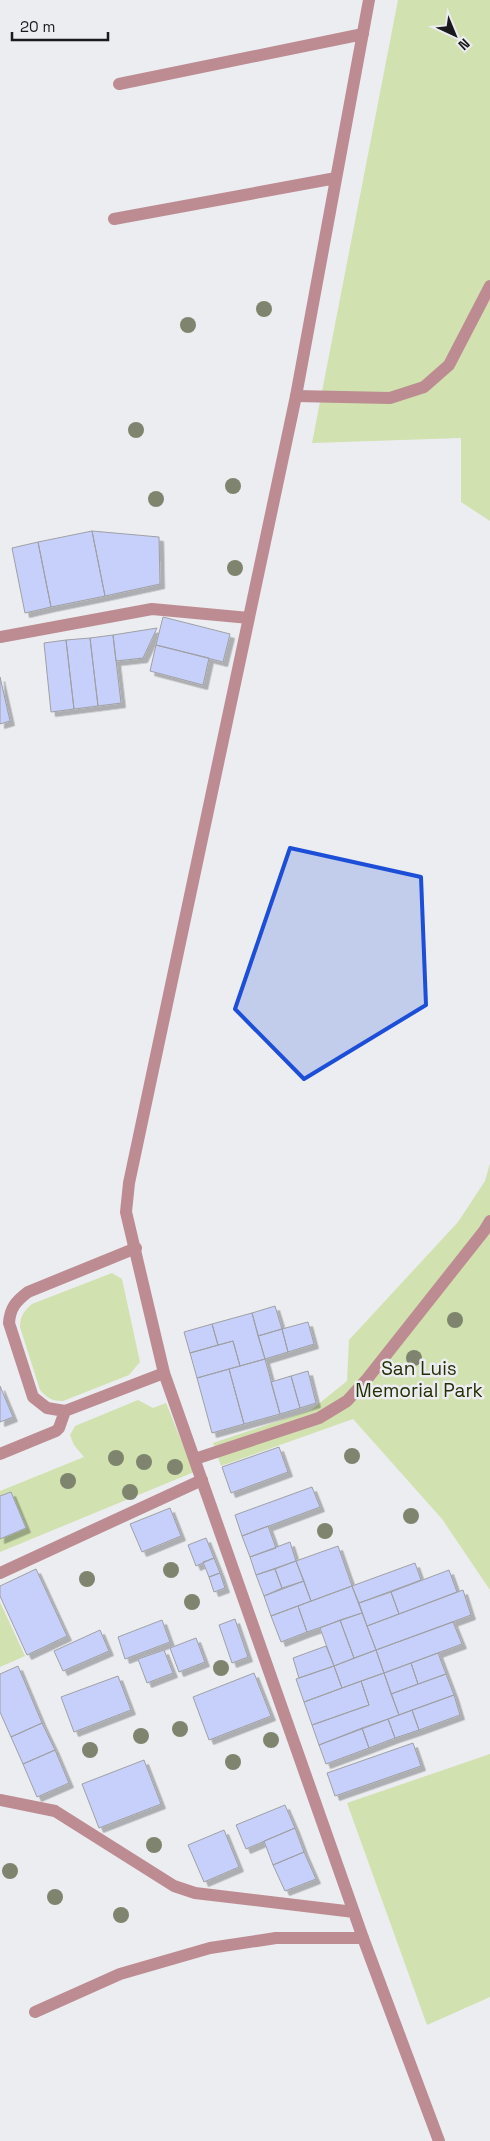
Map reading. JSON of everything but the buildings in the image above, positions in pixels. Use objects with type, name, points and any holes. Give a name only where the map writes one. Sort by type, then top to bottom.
[{"type":"street","points":[[369,0],[296,396],[129,1183],[126,1212],[164,1373],[363,1938],[439,2141]]},
{"type":"street","points":[[119,84],[362,34]]},
{"type":"street","points":[[114,219],[336,178]]},
{"type":"street","points":[[296,396],[390,398],[424,387],[449,364],[490,286]]},
{"type":"street","points":[[0,637],[152,610],[249,618]]},
{"type":"street","points":[[194,1459],[319,1418],[347,1401],[367,1379],[490,1221]]},
{"type":"street","points":[[136,1248],[28,1292],[18,1300],[10,1311],[9,1323],[32,1397],[47,1408],[65,1411],[164,1373]]},
{"type":"street","points":[[0,1454],[56,1431],[59,1428],[65,1411]]},
{"type":"street","points":[[0,1573],[202,1480]]},
{"type":"street","points":[[0,1800],[56,1812],[174,1886],[195,1893],[354,1912]]},
{"type":"street","points":[[35,2012],[120,1974],[210,1948],[276,1938],[363,1938]]},
{"type":"highlighted area","points":[[290,848],[421,877],[426,1005],[304,1079],[235,1009]]},
{"type":"green space","points":[[398,0],[490,0],[490,521],[461,502],[461,438],[312,443]]},
{"type":"green space","name":"San Luis Memorial Park","points":[[490,1163],[490,1590],[442,1519],[353,1419],[221,1466],[213,1443],[311,1410],[347,1381],[349,1340],[458,1222],[485,1181]]},
{"type":"green space","points":[[112,1273],[122,1279],[140,1362],[129,1375],[63,1401],[50,1398],[40,1390],[20,1327],[23,1314],[32,1304]]},
{"type":"green space","points":[[138,1400],[153,1408],[166,1403],[194,1472],[0,1552],[0,1491],[84,1457],[74,1445],[70,1435],[75,1426]]},
{"type":"green space","points":[[0,1602],[25,1656],[0,1667]]},
{"type":"green space","points":[[490,1754],[490,1997],[427,2025],[347,1803]]}]
